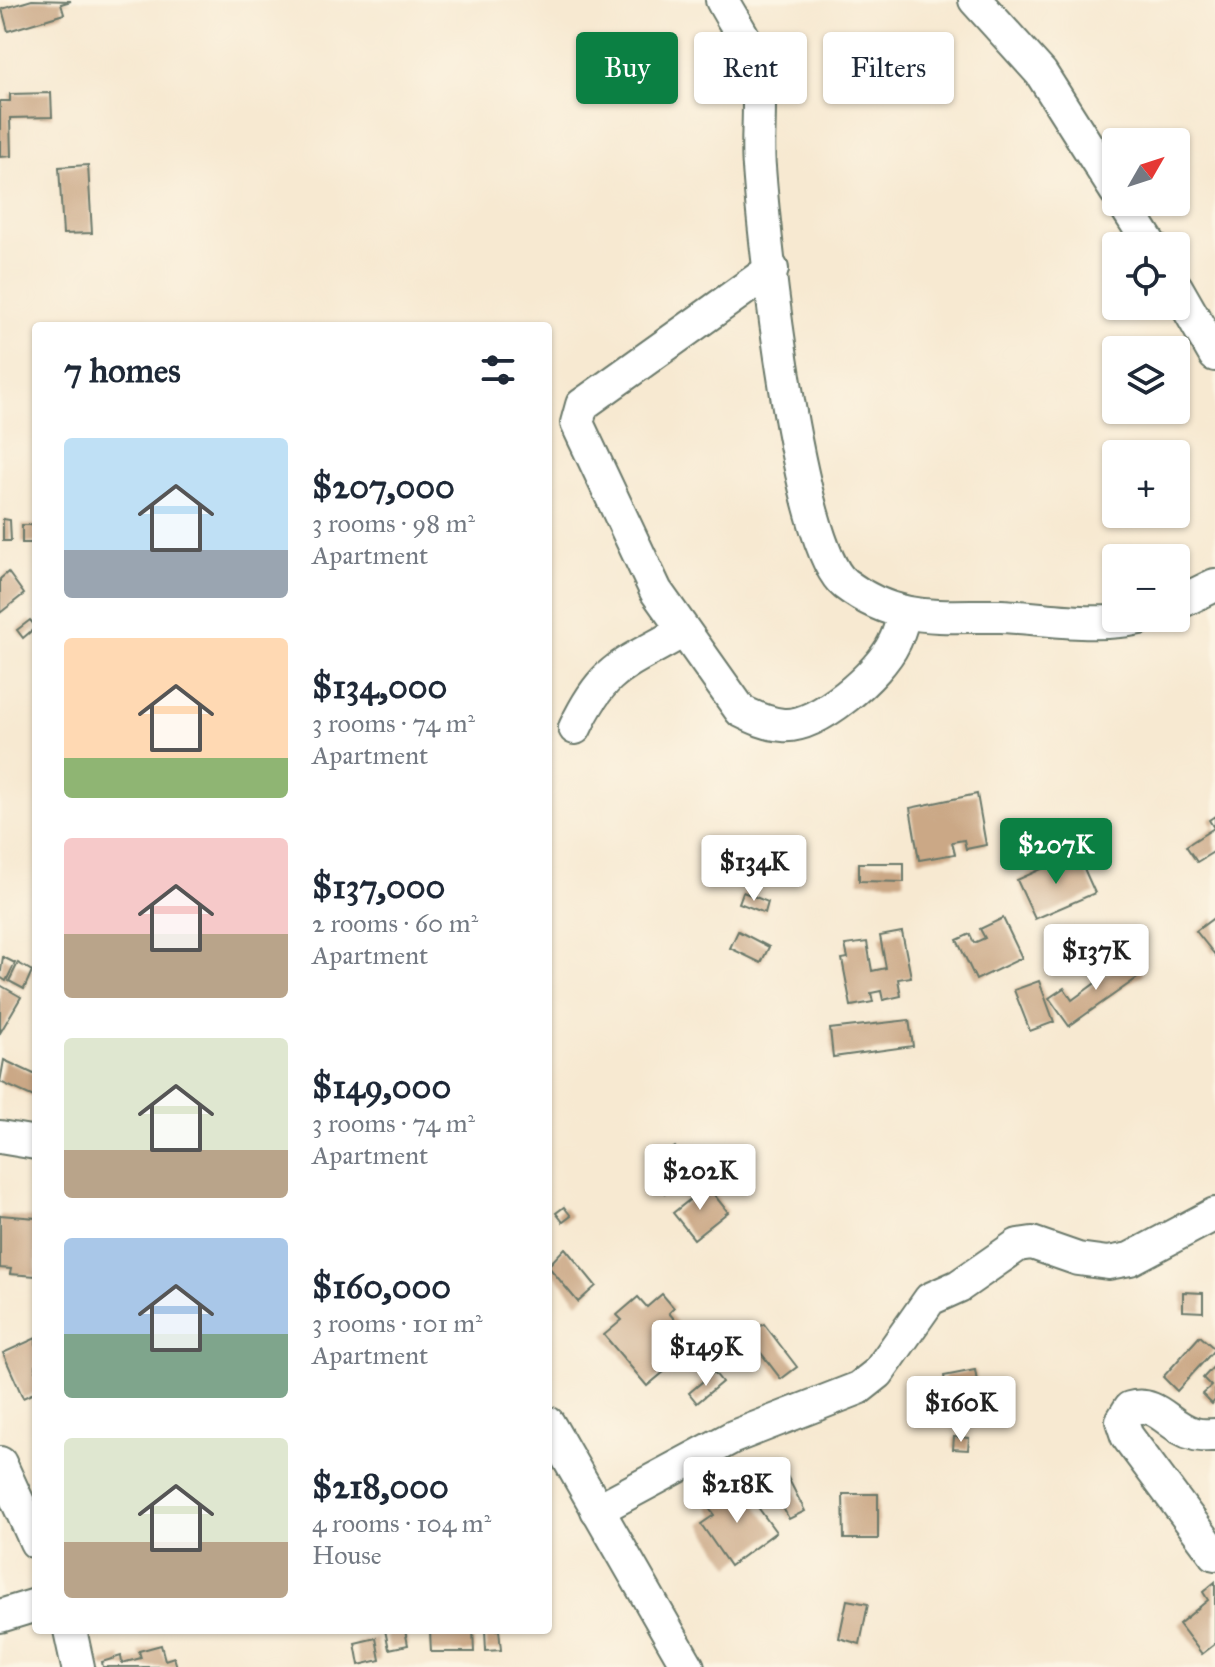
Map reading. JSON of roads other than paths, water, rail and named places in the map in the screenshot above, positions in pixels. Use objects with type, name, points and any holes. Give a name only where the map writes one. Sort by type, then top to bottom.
[{"type":"street","points":[[722,0],[755,63],[758,166],[775,317],[809,509],[832,571],[845,584],[905,614],[947,619],[996,616],[1102,623]]},
{"type":"street","points":[[975,0],[1041,73],[1102,169]]},
{"type":"street","points":[[772,269],[582,405],[577,423],[638,555],[683,631],[741,711],[764,722],[785,726],[808,721],[833,707],[856,688],[894,645],[905,614]]},
{"type":"street","points":[[1190,311],[1215,355]]},
{"type":"street","points":[[1190,597],[1215,585]]},
{"type":"street","points":[[575,728],[591,693],[602,679],[683,631]]},
{"type":"street","points":[[0,1137],[32,1142]]},
{"type":"street","points":[[597,1510],[733,1437],[859,1388],[878,1373],[930,1299],[959,1286],[1018,1245],[1032,1243],[1078,1259],[1108,1263],[1145,1253],[1215,1214]]},
{"type":"street","points":[[1215,1435],[1195,1435],[1156,1409],[1140,1405],[1130,1408],[1122,1421],[1127,1436],[1215,1554]]},
{"type":"street","points":[[552,1440],[597,1510],[688,1667]]},
{"type":"street","points":[[0,1463],[32,1533]]},
{"type":"street","points":[[0,1616],[32,1606]]},
{"type":"street","points":[[71,1634],[78,1667]]}]
